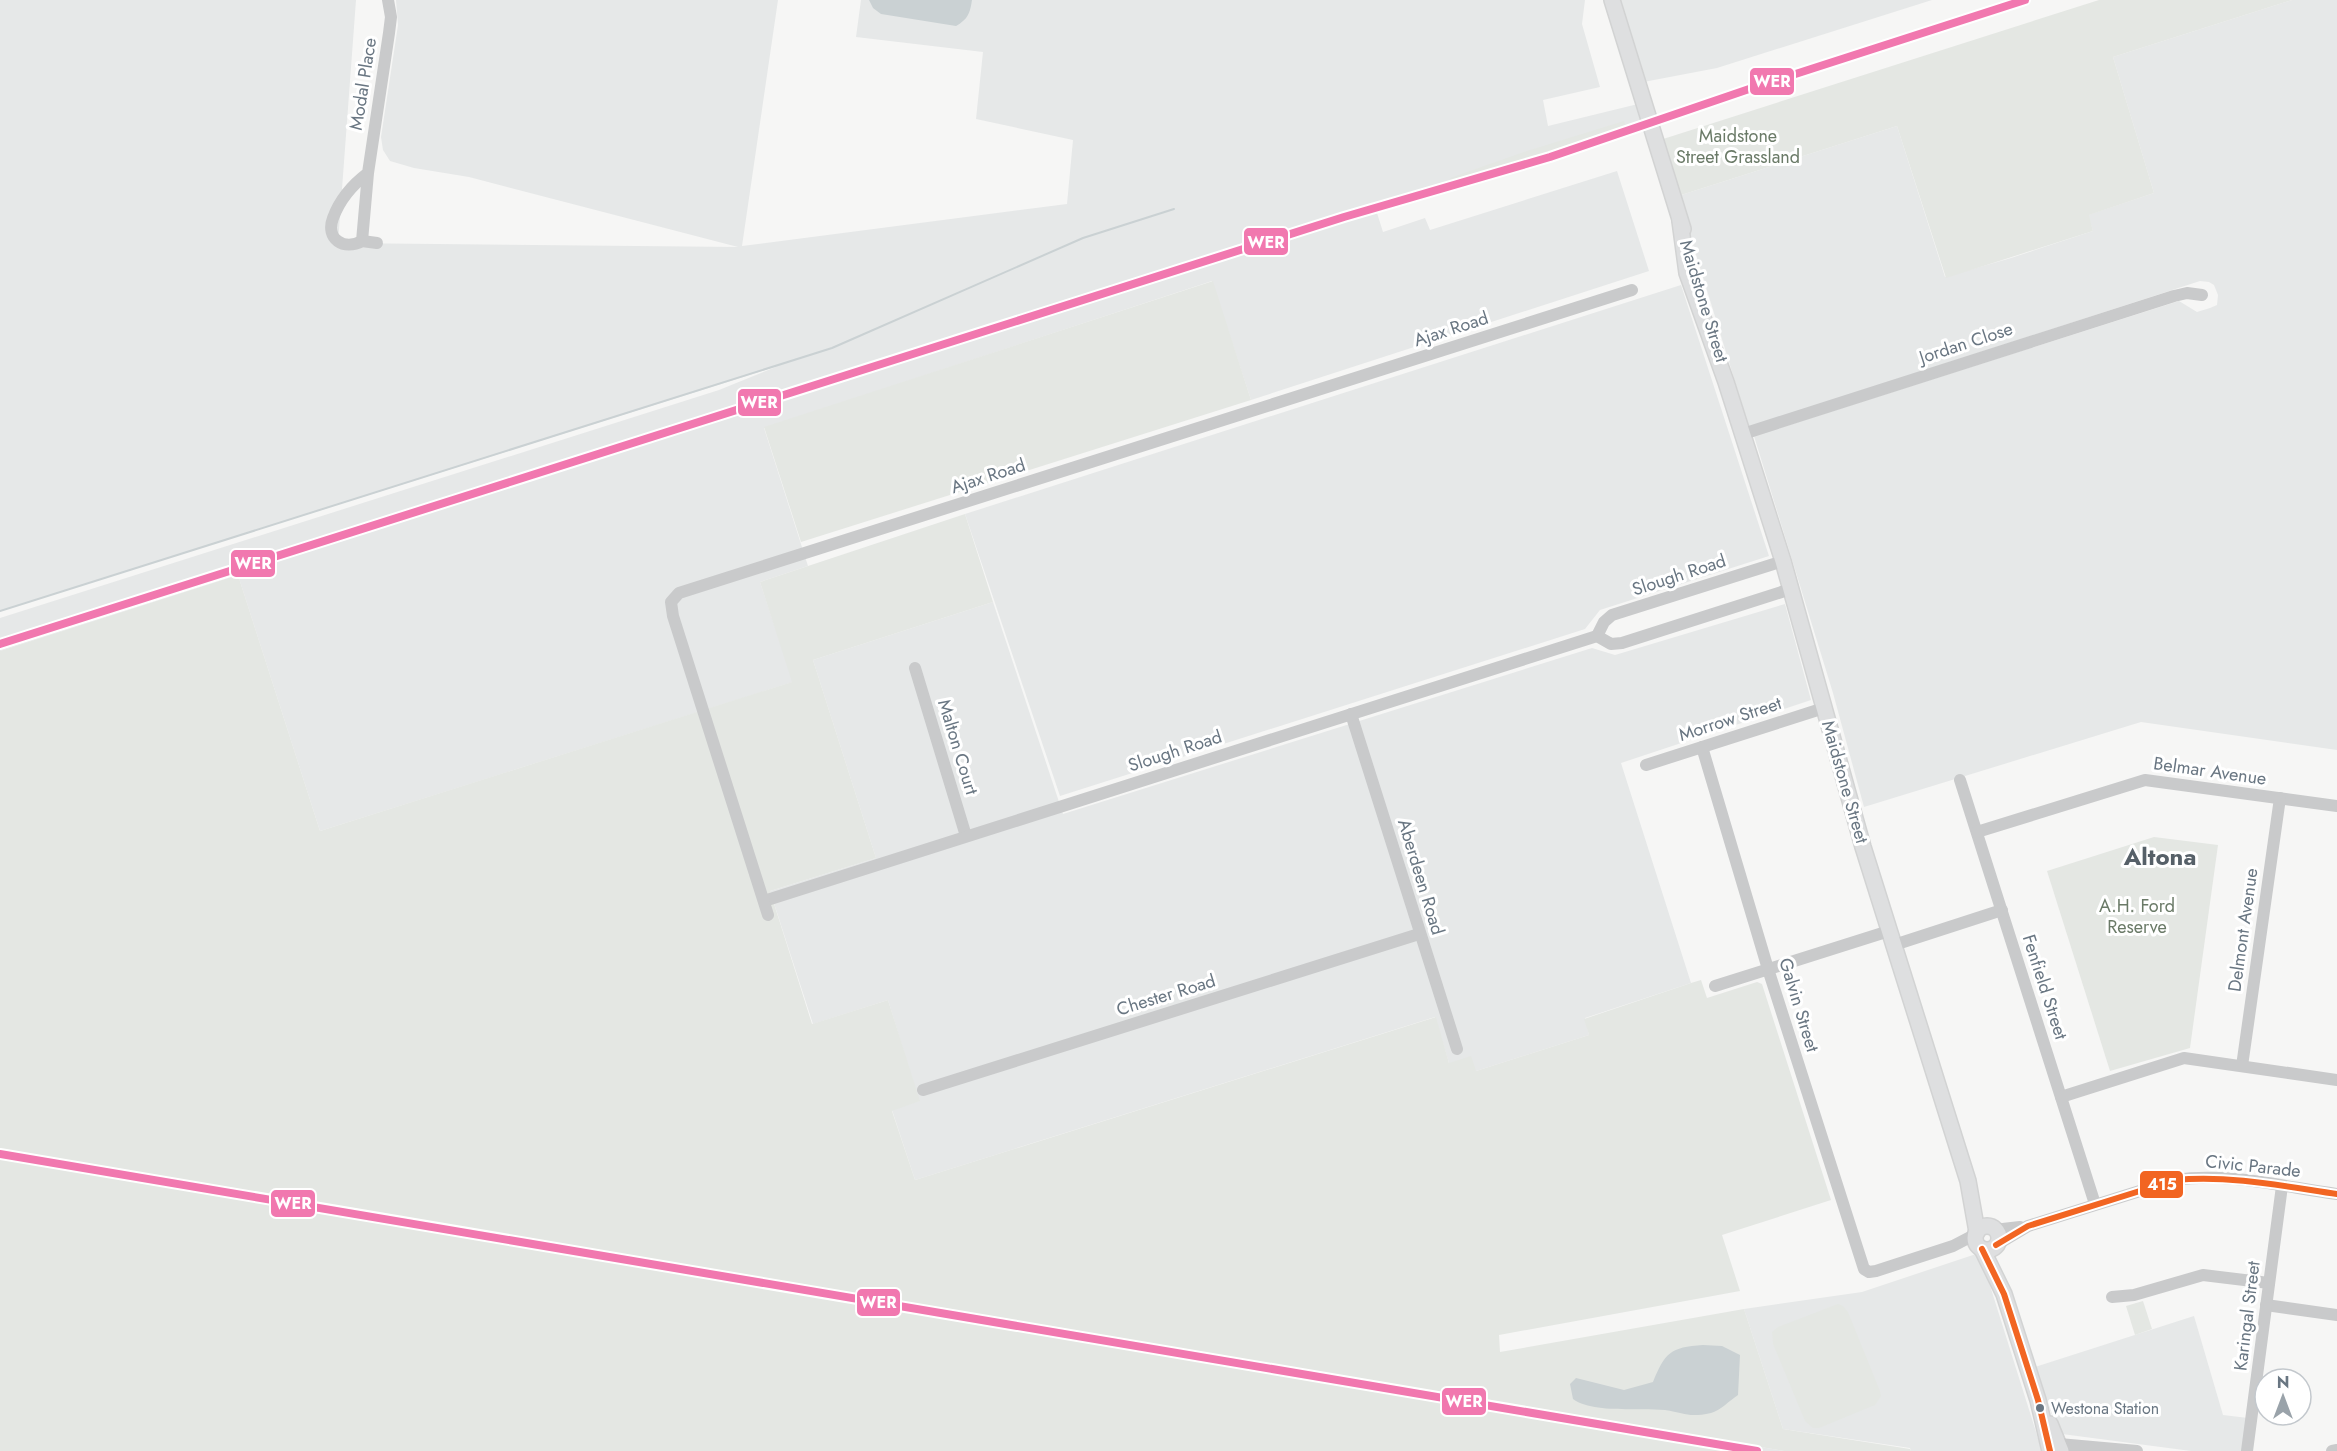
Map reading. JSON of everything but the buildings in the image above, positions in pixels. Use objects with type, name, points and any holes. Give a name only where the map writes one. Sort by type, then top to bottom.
[{"type":"main road","name":"Maidstone Street","points":[[1612,1],[1722,352],[1726,382],[1783,561],[1891,938],[1986,1239],[2055,1446]]},
{"type":"street","name":"Modal Place","points":[[362,241],[368,173],[391,16],[388,0]]},
{"type":"street","points":[[368,173],[347,190],[332,220],[332,234],[338,243],[347,246],[362,241],[377,243]]},
{"type":"street","name":"Ajax Road","points":[[768,915],[671,609],[673,598],[678,593],[1632,290]]},
{"type":"street","name":"Jordan Close","points":[[1743,434],[2174,296],[2194,292],[2202,295]]},
{"type":"street","name":"Slough Road","points":[[764,901],[1597,636],[1604,622],[1612,615],[1783,561]]},
{"type":"street","points":[[1597,636],[1611,644],[1622,643],[1791,589]]},
{"type":"street","name":"Malton Court","points":[[915,668],[966,836]]},
{"type":"street","name":"Morrow Street","points":[[1647,765],[1824,708]]},
{"type":"street","name":"Aberdeen Road","points":[[1351,714],[1457,1049]]},
{"type":"street","name":"Galvin Street","points":[[1702,747],[1768,969],[1863,1267],[1866,1271],[1873,1272],[1953,1246],[1986,1239]]},
{"type":"street","name":"Fenfield Street","points":[[1960,780],[2095,1204]]},
{"type":"street","name":"Belmar Avenue","points":[[1977,832],[2145,780],[2337,806]]},
{"type":"street","name":"Delmont Avenue","points":[[2242,1066],[2280,798]]},
{"type":"street","points":[[1715,986],[1768,969],[2002,910]]},
{"type":"street","name":"Chester Road","points":[[923,1090],[1419,934]]},
{"type":"street","points":[[2061,1097],[2184,1058],[2337,1080]]},
{"type":"street","name":"Civic Parade","points":[[1986,1239],[2153,1186],[2186,1179],[2218,1178],[2337,1194]]},
{"type":"street","name":"Karingal Street","points":[[2247,1451],[2282,1186]]},
{"type":"street","points":[[2112,1297],[2134,1295],[2203,1275],[2269,1283]]},
{"type":"street","points":[[2266,1305],[2337,1315]]},
{"type":"street","points":[[2055,1446],[2066,1437],[2087,1440],[2112,1448],[2137,1451]]},
{"type":"street","points":[[2332,1451],[2337,1450]]},
{"type":"shaded area","points":[[0,0],[356,0],[338,243],[738,247],[469,177],[414,168],[390,161],[383,150],[381,137],[398,25],[396,0],[778,0],[742,246],[1067,204],[1073,140],[976,119],[983,52],[856,37],[861,0],[1585,0],[1582,24],[1600,87],[1543,100],[1548,126],[1638,104],[1646,130],[1528,169],[1377,213],[1383,232],[1425,218],[1430,230],[1617,171],[1649,271],[1251,400],[1212,281],[764,428],[808,566],[760,582],[793,682],[320,831],[238,575],[0,651],[0,618],[719,390],[778,366],[0,611]]},
{"type":"shaded area","points":[[869,0],[972,0],[968,15],[956,26],[881,14],[873,8]]},
{"type":"shaded area","points":[[1609,0],[1932,0],[1717,68],[1633,84]]},
{"type":"shaded area","points":[[2292,0],[2337,0],[2337,750],[2141,722],[1864,807],[1833,693],[1754,436],[2179,301],[2197,312],[2217,305],[2218,295],[2214,285],[2200,281],[1749,427],[1678,196],[1897,126],[1945,277],[2011,258],[2093,231],[2088,215],[2154,193],[2113,57]]},
{"type":"shaded area","points":[[1681,285],[1769,556],[1600,610],[1585,629],[1060,796],[965,514]]},
{"type":"shaded area","points":[[993,602],[1063,814],[1592,648],[1615,655],[1785,604],[1811,700],[1621,763],[1691,983],[1585,1018],[1589,1035],[1476,1071],[1449,1063],[1435,1017],[915,1180],[892,1110],[919,1101],[888,1000],[813,1024],[770,891],[876,858],[813,660]]},
{"type":"shaded area","points":[[0,1149],[1784,1451],[1735,1451],[658,1271],[0,1158]]},
{"type":"shaded area","points":[[1976,1254],[1981,1257],[2042,1451],[1911,1451],[1910,1448],[1783,1429],[1744,1309],[1862,1292]]},
{"type":"shaded area","points":[[2194,1316],[2223,1415],[2248,1418],[2243,1451],[2191,1451],[2062,1434],[2057,1429],[2035,1367]]},
{"type":"shaded area","points":[[1703,1345],[1722,1346],[1740,1355],[1738,1395],[1714,1412],[1692,1415],[1665,1410],[1593,1407],[1573,1399],[1570,1384],[1576,1378],[1624,1390],[1653,1382],[1661,1364],[1670,1353]]},
{"type":"green space","name":"Maidstone Street Grassland","points":[[2099,0],[2292,0],[2113,57],[2154,193],[2089,215],[2093,231],[1946,278],[1897,126],[1678,196],[1660,140]]},
{"type":"green space","points":[[1624,121],[1627,129],[1452,183],[1450,178],[1527,151]]},
{"type":"green space","points":[[1213,281],[1251,400],[801,542],[764,427]]},
{"type":"green space","points":[[965,514],[993,602],[813,660],[876,858],[770,891],[812,1024],[888,1000],[920,1101],[892,1111],[915,1180],[1436,1017],[1449,1063],[1471,1056],[1476,1071],[1589,1035],[1584,1019],[1691,983],[1701,980],[1707,998],[1757,982],[1762,984],[1831,1200],[1722,1235],[1740,1291],[1499,1335],[1500,1352],[1744,1309],[1783,1429],[1910,1449],[1911,1451],[1784,1451],[0,1149],[0,651],[238,575],[320,831],[792,682],[760,582]]},
{"type":"green space","name":"A.H. Ford Reserve","points":[[2154,837],[2218,845],[2190,1048],[2110,1071],[2047,871]]},
{"type":"green space","points":[[0,1158],[1735,1451],[0,1451]]},
{"type":"green space","points":[[2143,1301],[2152,1329],[2135,1335],[2126,1306]]},
{"type":"green space","points":[[1838,1304],[1848,1312],[1881,1396],[1875,1405],[1819,1428],[1813,1428],[1805,1421],[1773,1344],[1772,1332],[1778,1327]]},
{"type":"waterway","points":[[0,611],[832,348],[1083,238],[1174,209]]},
{"type":"transit line","name":"WER","points":[[0,644],[1344,217],[1550,157],[1755,87],[2025,0]]},
{"type":"transit line","name":"WER","points":[[0,1154],[1757,1451]]},
{"type":"transit line","name":"415","points":[[1996,1245],[2028,1226],[2175,1180],[2236,1180],[2337,1194]]},
{"type":"transit line","name":"415","points":[[1982,1249],[2004,1294],[2038,1400],[2050,1451]]},
{"type":"place","name":"Westona Station","points":[[2040,1408]]},
{"type":"district","name":"Altona","points":[[2160,857]]}]
